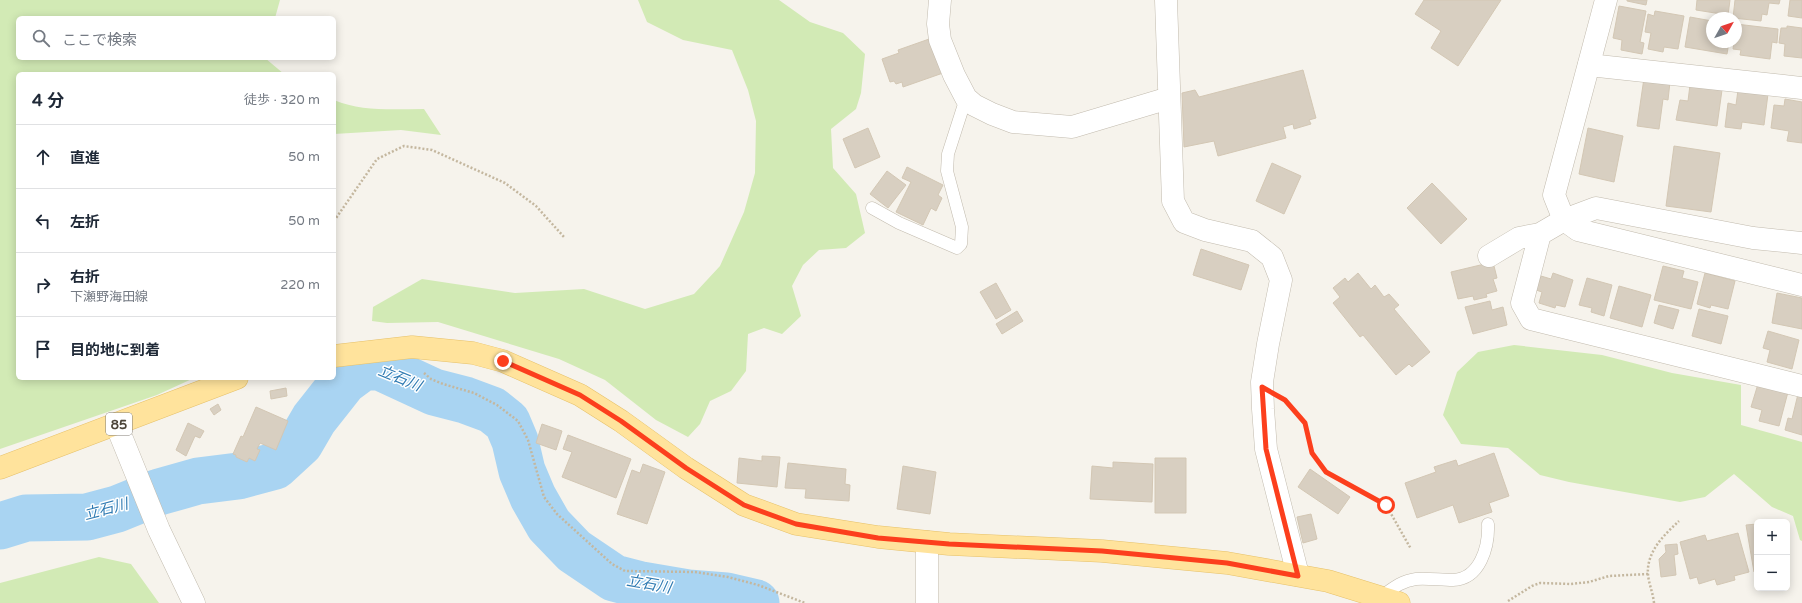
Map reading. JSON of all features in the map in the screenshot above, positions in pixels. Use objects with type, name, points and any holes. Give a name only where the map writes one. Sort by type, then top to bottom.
[{"type":"main road","points":[[336,356],[412,347],[473,353],[503,361],[580,395],[621,421],[686,468],[744,505],[796,524],[878,538],[1102,551],[1227,563],[1328,581],[1390,600]]},
{"type":"main road","name":"85","points":[[0,468],[232,380]]},
{"type":"street","points":[[940,0],[938,24],[940,40],[954,75],[966,98],[974,105],[992,114],[1013,122],[1072,127],[1170,98]]},
{"type":"street","points":[[1166,0],[1173,201],[1184,222],[1205,230],[1252,242],[1272,257],[1281,280],[1268,344],[1262,387],[1266,449],[1298,576]]},
{"type":"street","points":[[1606,0],[1554,195],[1564,220],[1578,230],[1802,285]]},
{"type":"street","points":[[1589,65],[1802,88]]},
{"type":"street","points":[[1489,256],[1519,238],[1540,234],[1564,220],[1596,208],[1752,238],[1802,243]]},
{"type":"street","points":[[1540,234],[1522,303],[1531,319],[1802,386]]},
{"type":"street","points":[[116,424],[159,530],[194,603]]},
{"type":"street","points":[[927,542],[927,603]]},
{"type":"lane","points":[[872,208],[957,248],[962,244],[962,227],[947,171],[948,154],[966,98]]},
{"type":"lane","points":[[1390,600],[1399,584],[1416,579],[1453,580],[1467,576],[1478,567],[1483,555],[1489,538],[1488,524]]},
{"type":"path","points":[[336,218],[377,159],[404,146],[432,150],[505,183],[536,206],[564,237]]},
{"type":"path","points":[[422,367],[424,373],[431,379],[474,393],[497,405],[518,421],[528,440],[544,497],[557,514],[612,564],[625,571],[695,572],[728,577],[758,585],[805,603]]},
{"type":"path","points":[[1262,387],[1285,400],[1305,423],[1312,453],[1326,472],[1386,505],[1411,549]]},
{"type":"path","points":[[1654,603],[1648,574],[1650,562],[1658,541],[1679,521]]},
{"type":"path","points":[[1508,601],[1532,586],[1540,583],[1571,584],[1589,582],[1609,576],[1648,574]]},
{"type":"green space","points":[[0,0],[280,0],[276,16],[16,16],[16,60],[267,60],[282,72],[16,72],[16,380],[190,380],[157,395],[0,449]]},
{"type":"green space","points":[[638,0],[779,0],[810,22],[843,33],[865,54],[861,93],[856,109],[831,129],[833,168],[856,194],[865,233],[846,248],[819,250],[803,265],[792,286],[801,316],[782,334],[764,328],[748,334],[746,371],[731,391],[710,401],[700,424],[688,437],[656,420],[605,380],[559,359],[438,322],[387,323],[372,321],[373,307],[422,279],[515,293],[584,289],[645,309],[694,294],[720,266],[744,212],[755,173],[756,121],[748,90],[732,50],[683,40],[647,22]]},
{"type":"green space","points":[[336,101],[367,108],[424,109],[441,135],[401,130],[336,134]]},
{"type":"green space","points":[[1514,345],[1602,355],[1672,373],[1741,385],[1741,425],[1802,442],[1802,541],[1800,540],[1793,516],[1772,507],[1734,474],[1705,497],[1680,502],[1569,482],[1540,475],[1508,448],[1461,444],[1443,415],[1457,372],[1478,352]]},
{"type":"green space","points":[[99,557],[131,564],[159,603],[0,603],[0,583]]},
{"type":"building","points":[[1424,0],[1501,0],[1458,66],[1431,48],[1441,31],[1415,14]]},
{"type":"building","points":[[1627,0],[1647,0],[1646,5]]},
{"type":"building","points":[[1697,0],[1730,0],[1728,12],[1709,12],[1696,10]]},
{"type":"building","points":[[1735,0],[1780,0],[1779,4],[1769,3],[1767,15],[1762,14],[1761,21],[1742,19],[1742,12],[1734,12]]},
{"type":"building","points":[[1790,0],[1802,0],[1802,18],[1788,16]]},
{"type":"building","points":[[1619,6],[1646,11],[1640,42],[1644,43],[1642,54],[1621,50],[1622,40],[1613,38]]},
{"type":"building","points":[[1655,11],[1684,16],[1678,49],[1664,47],[1663,52],[1648,49],[1651,33],[1645,32],[1648,14],[1654,16]]},
{"type":"building","points":[[1690,17],[1706,20],[1706,48],[1728,48],[1727,54],[1685,47]]},
{"type":"building","points":[[1742,25],[1778,29],[1777,43],[1772,42],[1770,59],[1740,55],[1741,50],[1733,49],[1742,48]]},
{"type":"building","points":[[1787,26],[1802,28],[1802,58],[1784,56],[1785,44],[1779,43],[1781,28],[1787,28]]},
{"type":"building","points":[[932,38],[943,73],[903,87],[902,82],[896,84],[894,81],[890,82],[882,59],[899,53],[898,50]]},
{"type":"building","points":[[1303,70],[1316,118],[1309,120],[1311,124],[1294,129],[1293,124],[1283,127],[1286,138],[1218,156],[1214,141],[1184,147],[1182,93],[1195,90],[1199,97]]},
{"type":"building","points":[[1644,78],[1670,82],[1668,100],[1663,99],[1659,129],[1637,126]]},
{"type":"building","points":[[1690,85],[1722,90],[1717,126],[1676,120],[1680,100],[1688,101]]},
{"type":"building","points":[[1738,90],[1768,94],[1764,125],[1742,122],[1741,129],[1725,127],[1728,103],[1736,105]]},
{"type":"building","points":[[1785,99],[1802,102],[1802,143],[1787,141],[1789,131],[1771,128],[1774,105],[1784,106]]},
{"type":"building","points":[[868,128],[880,157],[855,168],[843,139]]},
{"type":"building","points":[[1588,128],[1623,136],[1614,182],[1579,174]]},
{"type":"building","points":[[1674,146],[1720,153],[1711,212],[1666,206]]},
{"type":"building","points":[[1272,163],[1301,176],[1284,214],[1256,201]]},
{"type":"building","points":[[907,167],[943,185],[938,195],[942,198],[936,211],[931,208],[923,225],[896,212],[911,182],[902,178]]},
{"type":"building","points":[[887,171],[906,185],[888,208],[870,194]]},
{"type":"building","points":[[1432,183],[1467,219],[1441,244],[1407,208]]},
{"type":"building","points":[[1201,249],[1249,265],[1241,290],[1193,275]]},
{"type":"building","points":[[1493,262],[1497,278],[1493,279],[1497,291],[1486,294],[1487,297],[1474,300],[1473,296],[1458,299],[1451,272]]},
{"type":"building","points":[[1663,266],[1684,271],[1682,278],[1698,282],[1691,309],[1654,300]]},
{"type":"building","points":[[1358,273],[1371,289],[1375,285],[1384,297],[1389,294],[1399,305],[1394,309],[1430,352],[1412,367],[1409,364],[1396,375],[1363,335],[1360,337],[1333,303],[1340,297],[1333,288],[1345,278],[1348,282]]},
{"type":"building","points":[[1553,273],[1573,280],[1565,307],[1556,305],[1555,308],[1539,303],[1542,292],[1536,290],[1541,276],[1551,279]]},
{"type":"building","points":[[1705,273],[1735,281],[1728,309],[1711,305],[1710,308],[1697,304]]},
{"type":"building","points":[[1587,278],[1612,285],[1604,316],[1591,312],[1592,308],[1579,305]]},
{"type":"building","points":[[996,283],[1011,310],[996,319],[980,292]]},
{"type":"building","points":[[1619,286],[1651,295],[1642,327],[1610,318]]},
{"type":"building","points":[[1777,293],[1802,298],[1802,329],[1772,323]]},
{"type":"building","points":[[1490,301],[1492,310],[1503,307],[1507,325],[1473,334],[1465,307]]},
{"type":"building","points":[[1659,305],[1679,310],[1673,329],[1654,323]]},
{"type":"building","points":[[1699,309],[1728,316],[1721,344],[1692,336]]},
{"type":"building","points":[[1017,311],[1023,321],[1002,334],[996,324]]},
{"type":"building","points":[[1768,331],[1799,340],[1792,369],[1767,362],[1770,350],[1763,348]]},
{"type":"building","points":[[1758,384],[1788,392],[1779,426],[1759,421],[1762,410],[1751,407]]},
{"type":"building","points":[[286,388],[287,396],[271,399],[270,391]]},
{"type":"building","points":[[1798,394],[1802,395],[1802,435],[1785,430],[1788,418],[1792,419]]},
{"type":"building","points":[[218,404],[221,410],[214,415],[210,409]]},
{"type":"building","points":[[256,407],[288,421],[276,450],[260,443],[257,449],[260,450],[255,461],[249,458],[247,462],[233,454],[241,436],[243,437]]},
{"type":"building","points":[[188,423],[204,431],[200,438],[195,436],[186,456],[176,450]]},
{"type":"building","points":[[542,424],[562,431],[556,450],[536,443]]},
{"type":"building","points":[[568,435],[631,459],[616,498],[562,477],[572,452],[563,449]]},
{"type":"building","points":[[1494,453],[1509,496],[1489,503],[1492,512],[1459,523],[1453,505],[1417,518],[1405,483],[1436,472],[1434,467],[1456,460],[1458,466]]},
{"type":"building","points":[[762,456],[780,457],[777,487],[737,483],[739,458],[762,461]]},
{"type":"building","points":[[1155,458],[1186,458],[1186,513],[1155,513]]},
{"type":"building","points":[[1113,462],[1153,464],[1152,502],[1090,499],[1092,466],[1113,468]]},
{"type":"building","points":[[788,463],[846,469],[845,484],[850,485],[849,501],[805,498],[806,489],[785,488]]},
{"type":"building","points":[[643,464],[665,472],[647,524],[617,514],[632,470],[640,473]]},
{"type":"building","points":[[903,466],[936,472],[930,514],[897,509]]},
{"type":"building","points":[[1310,469],[1350,497],[1338,514],[1298,487]]},
{"type":"building","points":[[1311,514],[1317,539],[1303,543],[1297,517]]},
{"type":"building","points":[[1754,524],[1754,572],[1746,525]]},
{"type":"building","points":[[1738,533],[1749,572],[1734,576],[1735,580],[1717,585],[1715,579],[1699,584],[1697,577],[1690,579],[1680,542],[1705,535],[1707,541]]},
{"type":"building","points":[[1677,544],[1678,554],[1674,555],[1676,575],[1661,577],[1659,559],[1666,552],[1665,545]]},
{"type":"waterway","name":"立石川","points":[[0,526],[26,518],[87,517],[117,509],[159,492],[198,481],[238,476],[275,466],[300,443],[314,419],[344,381],[363,367],[380,367],[434,392],[465,400],[492,410],[507,422],[515,441],[522,471],[533,497],[549,525],[574,551],[614,578],[641,585],[688,593],[726,596],[756,603]]},
{"type":"route","points":[[503,361],[580,395],[621,421],[686,468],[744,505],[796,524],[878,538],[949,544],[1102,551],[1227,563],[1298,576],[1266,449],[1262,387],[1285,400],[1305,423],[1312,453],[1326,472],[1386,505]]}]
